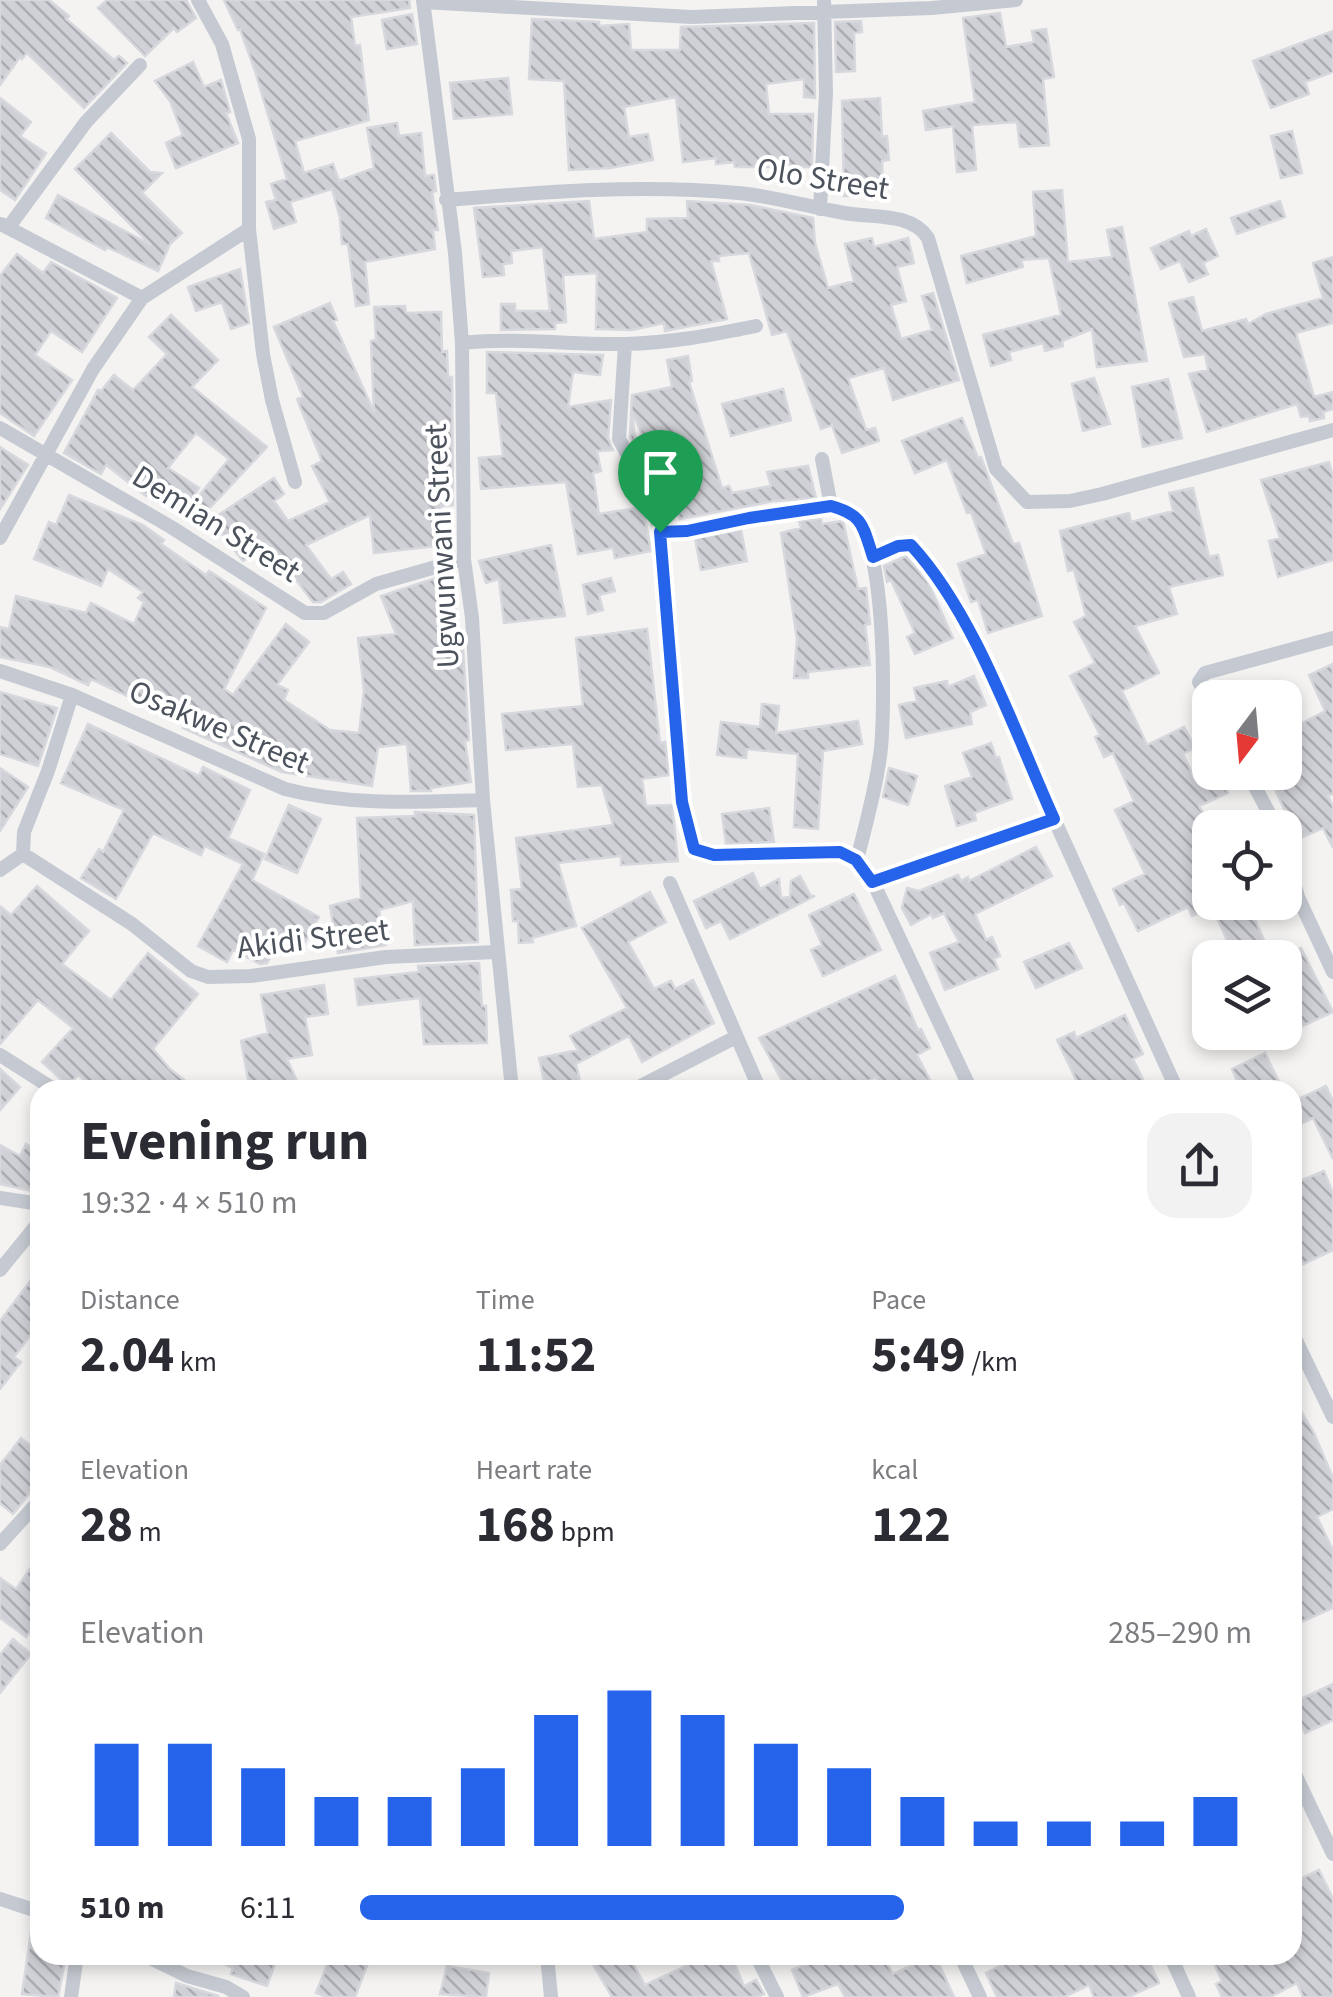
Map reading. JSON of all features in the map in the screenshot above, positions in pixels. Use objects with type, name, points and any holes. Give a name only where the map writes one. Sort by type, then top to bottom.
[{"type":"street","points":[[198,0],[222,44],[249,139],[249,229],[272,400],[295,482]]},
{"type":"street","points":[[423,1],[691,16],[825,6],[932,8],[1016,0]]},
{"type":"street","name":"Ugwunwani Street","points":[[423,1],[455,253],[462,343],[464,559],[472,618],[482,800],[511,1080]]},
{"type":"street","points":[[820,209],[826,93],[825,6]]},
{"type":"street","points":[[140,65],[86,122],[4,226],[142,298]]},
{"type":"street","name":"Olo Street","points":[[446,200],[543,190],[647,188],[738,192],[878,219],[906,220],[920,226],[928,238],[996,469],[1027,502],[1070,501],[1333,430]]},
{"type":"street","points":[[0,538],[92,370],[142,298],[249,229]]},
{"type":"street","points":[[462,343],[503,339],[625,344],[689,340],[756,326]]},
{"type":"street","points":[[625,344],[618,439],[651,497],[660,532],[682,802],[694,849],[714,855],[840,852],[856,860],[872,882],[966,1080]]},
{"type":"street","name":"Demian Street","points":[[0,428],[171,526],[314,616],[376,584],[464,559]]},
{"type":"street","points":[[822,459],[831,506]]},
{"type":"street","points":[[660,532],[687,531],[831,506],[849,511],[861,521],[873,557],[884,705],[881,751],[856,860]]},
{"type":"street","points":[[873,557],[911,545],[962,616],[1172,1080]]},
{"type":"street","points":[[1200,680],[1205,674],[1333,638]]},
{"type":"street","name":"Osakwe Street","points":[[0,671],[72,695],[285,789],[313,797],[387,802],[482,800]]},
{"type":"street","points":[[0,870],[23,854],[24,832],[72,695]]},
{"type":"street","points":[[872,882],[1054,819]]},
{"type":"street","name":"Akidi Street","points":[[23,854],[132,924],[192,972],[208,977],[252,976],[386,957],[496,952]]},
{"type":"street","points":[[670,883],[755,1080]]},
{"type":"street","points":[[1302,906],[1333,972]]},
{"type":"street","points":[[653,1080],[736,1037]]},
{"type":"street","points":[[0,1055],[39,1080]]},
{"type":"street","points":[[0,1198],[30,1202]]},
{"type":"street","points":[[0,1270],[30,1233]]},
{"type":"street","points":[[1302,1353],[1333,1417]]},
{"type":"street","points":[[4,1534],[30,1509]]},
{"type":"street","points":[[1302,1789],[1333,1854]]},
{"type":"street","points":[[0,1899],[30,1909]]},
{"type":"street","points":[[71,1997],[76,1965]]},
{"type":"street","points":[[164,1965],[242,1997]]},
{"type":"street","points":[[548,1965],[551,1997]]},
{"type":"street","points":[[761,1965],[777,1997]]},
{"type":"street","points":[[965,1965],[980,1997]]},
{"type":"street","points":[[1175,1965],[1189,1997]]},
{"type":"building","points":[[0,0],[49,0],[114,60],[119,56],[127,63],[84,108],[27,53],[0,85]]},
{"type":"building","points":[[107,0],[186,0],[196,18],[177,32],[174,28],[145,56],[98,8]]},
{"type":"building","points":[[224,0],[409,0],[410,8],[351,17],[355,46],[360,45],[369,120],[295,141],[304,173],[333,164],[339,181],[374,168],[367,128],[397,123],[399,136],[421,133],[425,176],[434,175],[436,191],[432,192],[438,230],[433,230],[435,249],[365,262],[369,304],[356,306],[348,244],[342,244],[332,189],[290,202],[296,222],[274,229],[266,202],[276,200],[271,184],[287,179],[255,71],[240,29]]},
{"type":"building","points":[[1000,13],[1006,47],[1034,42],[1032,31],[1046,29],[1054,77],[1043,79],[1049,145],[1020,147],[1017,122],[972,125],[976,170],[957,172],[953,126],[926,130],[923,111],[975,102],[963,18]]},
{"type":"building","points":[[412,14],[417,44],[387,49],[382,20]]},
{"type":"building","points":[[532,19],[599,22],[599,26],[629,24],[631,50],[680,50],[681,27],[814,23],[815,98],[804,97],[804,79],[766,84],[769,114],[813,114],[812,167],[735,167],[734,162],[716,164],[716,158],[683,162],[676,97],[624,107],[629,137],[648,134],[653,160],[569,170],[564,81],[529,79]]},
{"type":"building","points":[[861,21],[862,32],[854,33],[855,71],[836,72],[835,22]]},
{"type":"building","points":[[1333,31],[1333,72],[1305,82],[1309,94],[1271,108],[1253,61]]},
{"type":"building","points":[[193,62],[204,87],[221,80],[230,112],[226,113],[238,143],[176,168],[166,143],[183,135],[170,101],[155,81]]},
{"type":"building","points":[[508,78],[512,114],[454,119],[450,83]]},
{"type":"building","points":[[0,98],[31,122],[20,136],[46,153],[15,200],[0,190]]},
{"type":"building","points":[[880,98],[882,137],[887,136],[889,160],[882,161],[883,195],[844,196],[842,101]]},
{"type":"building","points":[[1292,131],[1302,173],[1281,178],[1271,136]]},
{"type":"building","points":[[111,133],[150,172],[162,173],[142,193],[182,233],[170,244],[158,271],[107,247],[105,250],[46,218],[58,195],[151,245],[75,169]]},
{"type":"building","points":[[1062,190],[1068,262],[1112,257],[1107,230],[1122,227],[1147,361],[1097,367],[1092,329],[1062,341],[1063,346],[1045,351],[1043,343],[1009,352],[1011,360],[991,366],[983,335],[1061,315],[1049,258],[1021,260],[1023,267],[967,283],[961,256],[1036,236],[1033,192]]},
{"type":"building","points":[[589,201],[594,239],[647,232],[647,219],[688,218],[687,201],[750,205],[813,218],[815,243],[828,288],[854,281],[845,244],[872,238],[874,247],[908,238],[914,263],[897,267],[906,301],[891,305],[901,339],[932,330],[922,296],[933,293],[959,380],[893,400],[884,368],[848,378],[866,430],[875,428],[879,441],[842,453],[832,425],[821,429],[787,331],[772,335],[749,253],[719,256],[719,261],[711,261],[727,319],[665,331],[664,323],[632,330],[596,329],[597,273],[563,275],[566,322],[555,323],[555,329],[501,330],[501,304],[515,304],[515,311],[550,311],[543,247],[511,251],[512,263],[503,264],[504,275],[483,277],[474,208]]},
{"type":"building","points":[[1280,201],[1285,217],[1237,234],[1231,218]]},
{"type":"building","points":[[1206,229],[1218,256],[1203,263],[1208,274],[1189,282],[1180,261],[1161,269],[1151,248],[1189,231],[1191,236]]},
{"type":"building","points":[[17,254],[43,273],[51,262],[117,298],[82,352],[51,331],[35,355],[72,380],[34,436],[0,413],[0,276]]},
{"type":"building","points":[[1333,257],[1333,323],[1296,333],[1314,397],[1333,392],[1333,409],[1323,412],[1324,418],[1310,421],[1309,416],[1301,417],[1297,404],[1207,432],[1189,374],[1208,370],[1205,354],[1184,357],[1169,303],[1193,297],[1202,331],[1246,319],[1248,324],[1266,314],[1323,298],[1313,263]]},
{"type":"building","points":[[240,269],[249,323],[231,329],[222,302],[196,311],[188,287]]},
{"type":"building","points":[[330,303],[337,320],[333,321],[374,412],[374,307],[405,306],[406,313],[441,312],[442,352],[447,351],[448,377],[452,377],[453,505],[441,506],[446,545],[374,553],[370,515],[306,545],[331,579],[343,572],[351,584],[321,602],[313,602],[268,543],[243,561],[211,520],[274,478],[284,494],[274,501],[288,521],[330,502],[312,466],[322,461],[297,399],[303,397],[274,327]]},
{"type":"building","points":[[171,315],[218,360],[192,387],[267,447],[206,512],[197,498],[229,459],[196,433],[168,468],[199,488],[186,509],[153,488],[146,496],[106,465],[101,474],[64,453],[98,390],[114,375],[133,390],[167,354],[149,337]]},
{"type":"building","points":[[487,352],[603,355],[600,375],[573,372],[568,407],[611,400],[608,438],[613,450],[597,451],[601,471],[593,473],[599,514],[643,507],[651,551],[615,558],[613,548],[578,554],[566,482],[481,489],[479,458],[503,456],[496,393],[487,393]]},
{"type":"building","points":[[688,356],[692,381],[689,382],[722,488],[729,486],[732,493],[771,486],[767,472],[808,466],[816,498],[774,501],[680,519],[632,412],[636,447],[630,437],[632,395],[672,387],[667,360]]},
{"type":"building","points":[[1094,378],[1110,424],[1083,431],[1072,384]]},
{"type":"building","points":[[1168,379],[1182,438],[1143,447],[1132,387]]},
{"type":"building","points":[[783,389],[791,420],[731,436],[722,404]]},
{"type":"building","points":[[962,418],[1013,544],[1019,543],[1042,616],[988,633],[978,600],[971,602],[958,564],[986,554],[971,512],[967,513],[947,460],[915,473],[902,441]]},
{"type":"building","points":[[0,447],[28,465],[0,509]]},
{"type":"building","points":[[1329,462],[1333,476],[1333,560],[1278,577],[1269,541],[1280,538],[1261,480]]},
{"type":"building","points":[[1193,488],[1209,557],[1218,555],[1223,575],[1169,587],[1177,614],[1135,626],[1159,673],[1122,691],[1147,745],[1184,727],[1192,742],[1192,750],[1183,754],[1192,773],[1192,790],[1228,793],[1199,806],[1201,810],[1192,810],[1192,916],[1188,907],[1138,931],[1113,889],[1145,874],[1115,810],[1134,801],[1113,753],[1104,757],[1095,737],[1100,735],[1070,676],[1095,663],[1074,622],[1086,616],[1074,570],[1068,571],[1060,531],[1129,513],[1131,522],[1173,511],[1169,493]]},
{"type":"building","points":[[69,495],[143,525],[164,540],[161,544],[206,575],[209,571],[266,608],[224,689],[233,695],[286,624],[309,642],[277,685],[288,690],[284,700],[330,730],[359,733],[364,691],[358,638],[396,634],[381,596],[442,576],[456,610],[463,649],[469,740],[465,741],[471,782],[411,791],[407,744],[378,747],[372,786],[282,772],[183,728],[184,725],[151,707],[91,679],[88,685],[50,667],[0,657],[0,627],[9,629],[16,596],[86,613],[91,603],[134,624],[144,602],[138,598],[143,592],[108,569],[101,586],[34,559],[49,522],[56,525]]},
{"type":"building","points":[[821,519],[822,524],[843,521],[858,589],[866,588],[870,665],[808,672],[808,678],[794,678],[797,639],[781,533],[801,528],[799,521]]},
{"type":"building","points":[[741,530],[747,561],[701,570],[695,538]]},
{"type":"building","points":[[551,545],[565,616],[504,623],[499,579],[486,583],[479,561]]},
{"type":"building","points":[[906,556],[928,582],[953,638],[915,654],[907,637],[915,633],[891,580],[887,582],[884,566]]},
{"type":"building","points":[[611,578],[615,591],[599,595],[603,610],[588,614],[583,585]]},
{"type":"building","points":[[647,629],[660,743],[665,742],[669,775],[642,779],[646,806],[672,805],[678,861],[621,865],[621,856],[558,863],[576,926],[532,938],[533,942],[519,943],[511,890],[522,889],[516,838],[613,825],[602,785],[578,787],[573,744],[506,750],[502,714],[583,706],[576,638]]},
{"type":"building","points":[[1333,664],[1333,794],[1328,796],[1333,806],[1333,848],[1323,828],[1302,837],[1302,810],[1285,810],[1275,790],[1302,790],[1302,723],[1325,711],[1309,675]]},
{"type":"building","points":[[974,676],[986,705],[970,712],[972,724],[906,738],[899,705],[917,701],[914,688],[947,681],[948,687]]},
{"type":"building","points":[[0,692],[57,708],[38,766],[0,754]]},
{"type":"building","points":[[762,704],[779,706],[776,733],[858,721],[862,744],[823,751],[818,829],[794,827],[798,754],[747,749],[746,758],[717,755],[721,722],[760,727]]},
{"type":"building","points":[[88,724],[199,776],[203,767],[250,790],[228,838],[264,854],[252,880],[319,917],[303,946],[283,935],[267,963],[260,964],[233,950],[227,962],[198,946],[243,864],[205,846],[201,855],[153,833],[116,899],[81,878],[99,849],[103,852],[124,810],[61,783]]},
{"type":"building","points":[[991,743],[1012,799],[974,813],[976,820],[957,826],[945,786],[972,777],[963,753]]},
{"type":"building","points":[[0,768],[28,787],[0,831]]},
{"type":"building","points":[[889,768],[917,776],[908,805],[883,797]]},
{"type":"building","points":[[289,805],[321,819],[297,873],[265,859]]},
{"type":"building","points":[[769,808],[774,842],[726,844],[722,814]]},
{"type":"building","points":[[415,812],[474,815],[478,942],[415,945],[413,901],[379,910],[386,945],[338,953],[330,906],[361,898],[357,818],[415,816]]},
{"type":"building","points":[[1036,847],[1052,876],[975,914],[986,940],[992,937],[1000,956],[994,959],[998,969],[945,990],[930,953],[959,942],[944,913],[933,918],[931,914],[911,925],[902,908],[907,888],[919,891],[958,875],[961,881],[968,877],[969,881]]},
{"type":"building","points":[[753,873],[760,889],[779,879],[781,898],[790,897],[791,881],[800,876],[811,896],[815,896],[730,939],[721,921],[706,928],[694,901]]},
{"type":"building","points":[[37,886],[89,931],[62,964],[111,1000],[148,953],[198,994],[153,1049],[184,1080],[84,1080],[78,1075],[73,1080],[62,1080],[42,1062],[73,1028],[38,1000],[0,1044],[0,906],[11,915]]},
{"type":"building","points":[[650,892],[666,922],[628,942],[654,989],[671,981],[675,989],[693,980],[714,1023],[642,1062],[629,1036],[576,1064],[580,1080],[544,1080],[539,1058],[578,1050],[570,1036],[627,1008],[582,928]]},
{"type":"building","points":[[854,894],[881,950],[823,976],[811,950],[822,945],[809,915]]},
{"type":"building","points":[[1218,920],[1255,920],[1264,940],[1227,940]]},
{"type":"building","points":[[1069,943],[1082,968],[1036,988],[1024,962]]},
{"type":"building","points":[[1302,950],[1333,1012],[1302,1026]]},
{"type":"building","points":[[479,963],[487,1043],[424,1044],[420,998],[358,1005],[355,979],[419,972],[418,966]]},
{"type":"building","points":[[895,976],[930,1048],[917,1055],[930,1080],[782,1080],[759,1038]]},
{"type":"building","points":[[324,985],[328,1014],[305,1017],[312,1055],[287,1059],[296,1080],[248,1080],[241,1041],[268,1033],[261,995]]},
{"type":"building","points":[[1125,1015],[1143,1054],[1133,1059],[1143,1080],[1076,1080],[1057,1040],[1074,1032],[1076,1038]]},
{"type":"building","points":[[1265,1053],[1278,1080],[1237,1080],[1232,1069]]},
{"type":"building","points":[[0,1069],[20,1087],[0,1110]]},
{"type":"building","points":[[1326,1086],[1333,1101],[1333,1159],[1313,1118],[1302,1123],[1302,1097]]},
{"type":"building","points":[[26,1144],[30,1146],[30,1191],[0,1184],[0,1145],[20,1156]]},
{"type":"building","points":[[1324,1171],[1333,1193],[1333,1250],[1302,1265],[1302,1180]]},
{"type":"building","points":[[30,1281],[30,1336],[14,1357],[21,1362],[0,1389],[0,1321]]},
{"type":"building","points":[[1302,1413],[1333,1478],[1333,1509],[1317,1517],[1333,1550],[1333,1608],[1302,1622]]},
{"type":"building","points":[[21,1438],[30,1445],[30,1493],[13,1514],[0,1503],[0,1465]]},
{"type":"building","points":[[30,1569],[30,1632],[26,1637],[0,1618],[0,1578],[16,1589]]},
{"type":"building","points":[[13,1639],[30,1653],[0,1693],[0,1655]]},
{"type":"building","points":[[1333,1684],[1333,1720],[1305,1733],[1302,1698]]},
{"type":"building","points":[[1319,1870],[1333,1899],[1333,1997],[1303,1997],[1297,1983],[1270,1997],[1222,1997],[1216,1984],[1222,1981],[1215,1965],[1302,1965],[1302,1878]]},
{"type":"building","points":[[30,1939],[30,1965],[64,1965],[58,1997],[22,1994]]},
{"type":"building","points":[[227,1965],[274,1965],[267,1986],[231,1974],[233,1968]]},
{"type":"building","points":[[327,1965],[367,1965],[355,1997],[316,1993]]},
{"type":"building","points":[[634,1965],[645,1985],[688,1965],[735,1965],[744,1986],[756,1980],[764,1994],[612,1997],[594,1966]]},
{"type":"building","points":[[804,1965],[888,1965],[893,1974],[913,1965],[940,1965],[954,1997],[845,1997],[838,1984],[803,1997],[792,1970]]},
{"type":"building","points":[[1002,1965],[1151,1965],[1159,1983],[1128,1997],[1094,1997],[1089,1985],[1064,1997],[997,1997],[986,1973]]},
{"type":"building","points":[[447,1966],[489,1973],[486,1997],[440,1994]]},
{"type":"building","points":[[176,1983],[218,1996],[218,1997],[174,1997]]},
{"type":"route","points":[[831,506],[849,511],[861,521],[873,557],[911,545],[962,616],[1054,819],[872,882],[856,860],[840,852],[714,855],[694,849],[682,802],[674,731],[660,532],[687,531],[831,506]]}]
